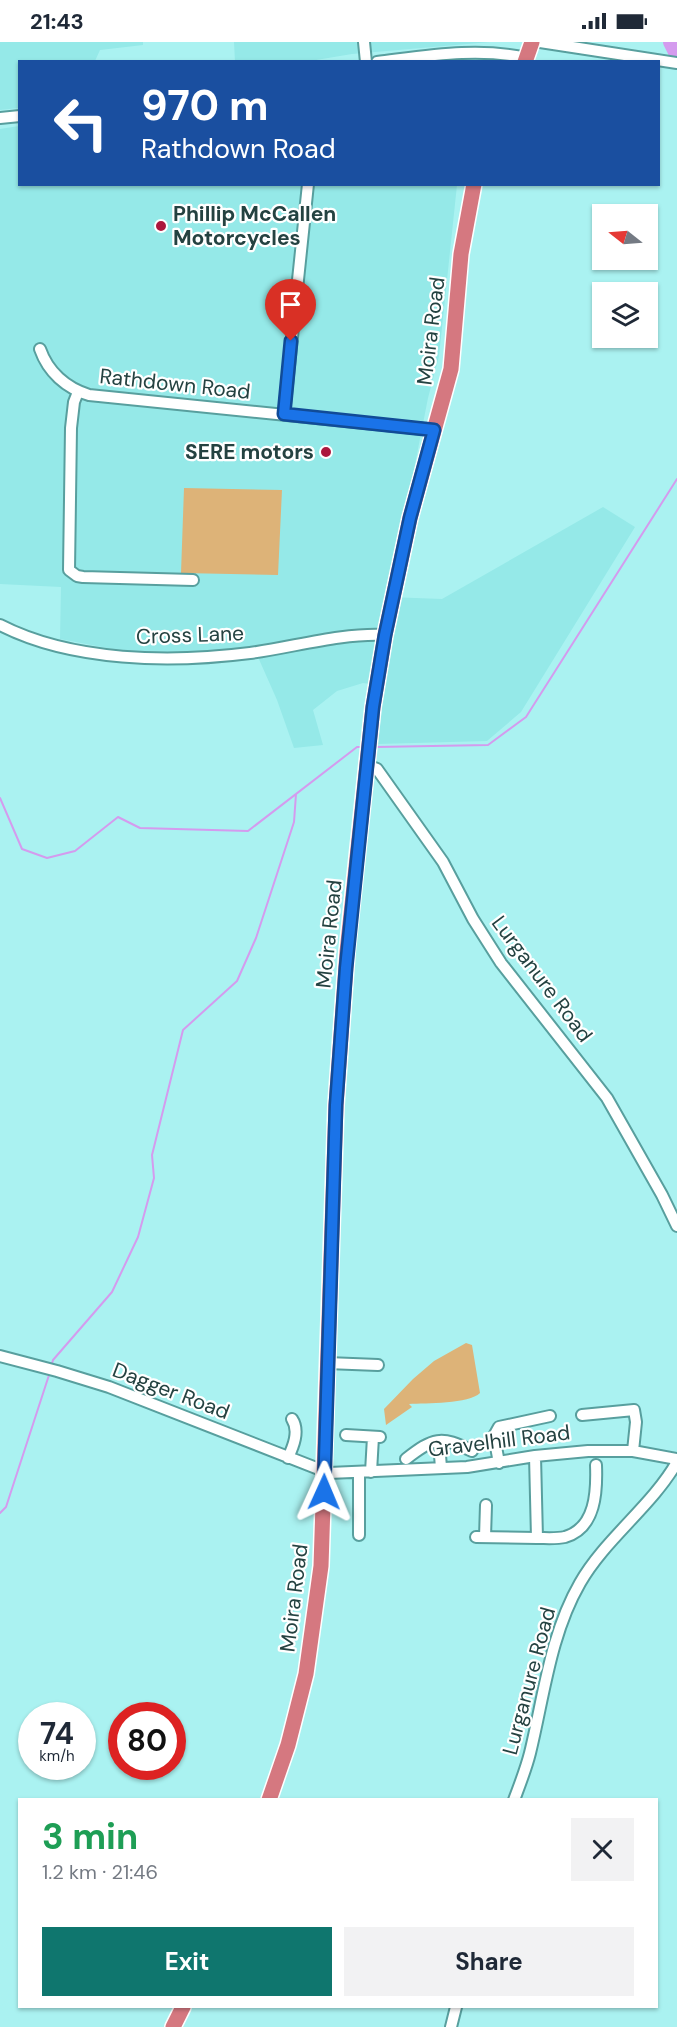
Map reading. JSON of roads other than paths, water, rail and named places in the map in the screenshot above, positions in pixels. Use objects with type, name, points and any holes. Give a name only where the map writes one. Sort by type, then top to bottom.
[{"type":"highway","points":[[526,60],[532,42]]},
{"type":"highway","name":"Moira Road","points":[[270,1798],[290,1735],[306,1674],[321,1566],[338,1062],[374,697],[410,518],[451,369],[461,254],[474,186]]},
{"type":"highway","points":[[173,2027],[182,2008]]},
{"type":"street","points":[[364,42],[366,60]]},
{"type":"street","points":[[540,42],[657,60]]},
{"type":"street","points":[[394,60],[461,52],[508,54],[526,60]]},
{"type":"street","points":[[660,60],[677,63]]},
{"type":"street","points":[[0,118],[18,116]]},
{"type":"street","points":[[284,414],[308,186]]},
{"type":"street","name":"Rathdown Road","points":[[40,349],[47,364],[56,375],[78,392],[98,397],[434,430]]},
{"type":"street","points":[[78,392],[74,402],[71,428],[69,570],[83,577],[194,580]]},
{"type":"street","name":"Cross Lane","points":[[0,625],[34,639],[73,648],[112,655],[167,659],[201,658],[250,652],[354,634],[385,635]]},
{"type":"street","name":"Lurganure Road","points":[[368,753],[376,769],[432,845],[485,940],[599,1086],[658,1188],[677,1226]]},
{"type":"street","name":"Dagger Road","points":[[0,1356],[45,1367],[152,1403],[324,1472]]},
{"type":"street","points":[[327,1363],[378,1365]]},
{"type":"street","points":[[582,1415],[634,1410],[636,1422],[633,1451]]},
{"type":"street","points":[[499,1462],[494,1436],[499,1427],[550,1416]]},
{"type":"street","points":[[288,1458],[295,1442],[295,1423],[292,1419]]},
{"type":"street","points":[[346,1435],[376,1437],[371,1472]]},
{"type":"street","points":[[406,1459],[426,1443],[452,1441],[472,1451]]},
{"type":"street","points":[[439,1442],[441,1468]]},
{"type":"street","name":"Gravelhill Road","points":[[324,1472],[359,1473],[441,1468],[572,1451],[633,1451],[677,1461]]},
{"type":"street","points":[[535,1456],[537,1538]]},
{"type":"street","name":"Lurganure Road","points":[[515,1798],[530,1756],[550,1663],[580,1582],[595,1561],[666,1478],[677,1461]]},
{"type":"street","points":[[485,1505],[481,1537],[562,1538],[581,1527],[595,1503],[596,1465]]},
{"type":"street","points":[[359,1473],[362,1530]]},
{"type":"street","points":[[451,2027],[456,2008]]},
{"type":"waterway","points":[[670,42],[677,56]]},
{"type":"waterway","points":[[376,747],[488,745],[526,717],[677,479]]},
{"type":"waterway","points":[[0,798],[22,849],[47,858],[75,851],[118,817],[140,828],[248,831],[357,747],[364,747]]},
{"type":"waterway","points":[[51,1367],[53,1360],[112,1292],[138,1237],[154,1178],[152,1155],[183,1030],[237,981],[256,938],[294,822],[296,794]]},
{"type":"waterway","points":[[0,1513],[6,1507],[50,1372]]},
{"type":"place","name":"Phillip McCallen Motorcycles","points":[[161,226]]},
{"type":"place","name":"SERE motors","points":[[326,452]]}]
